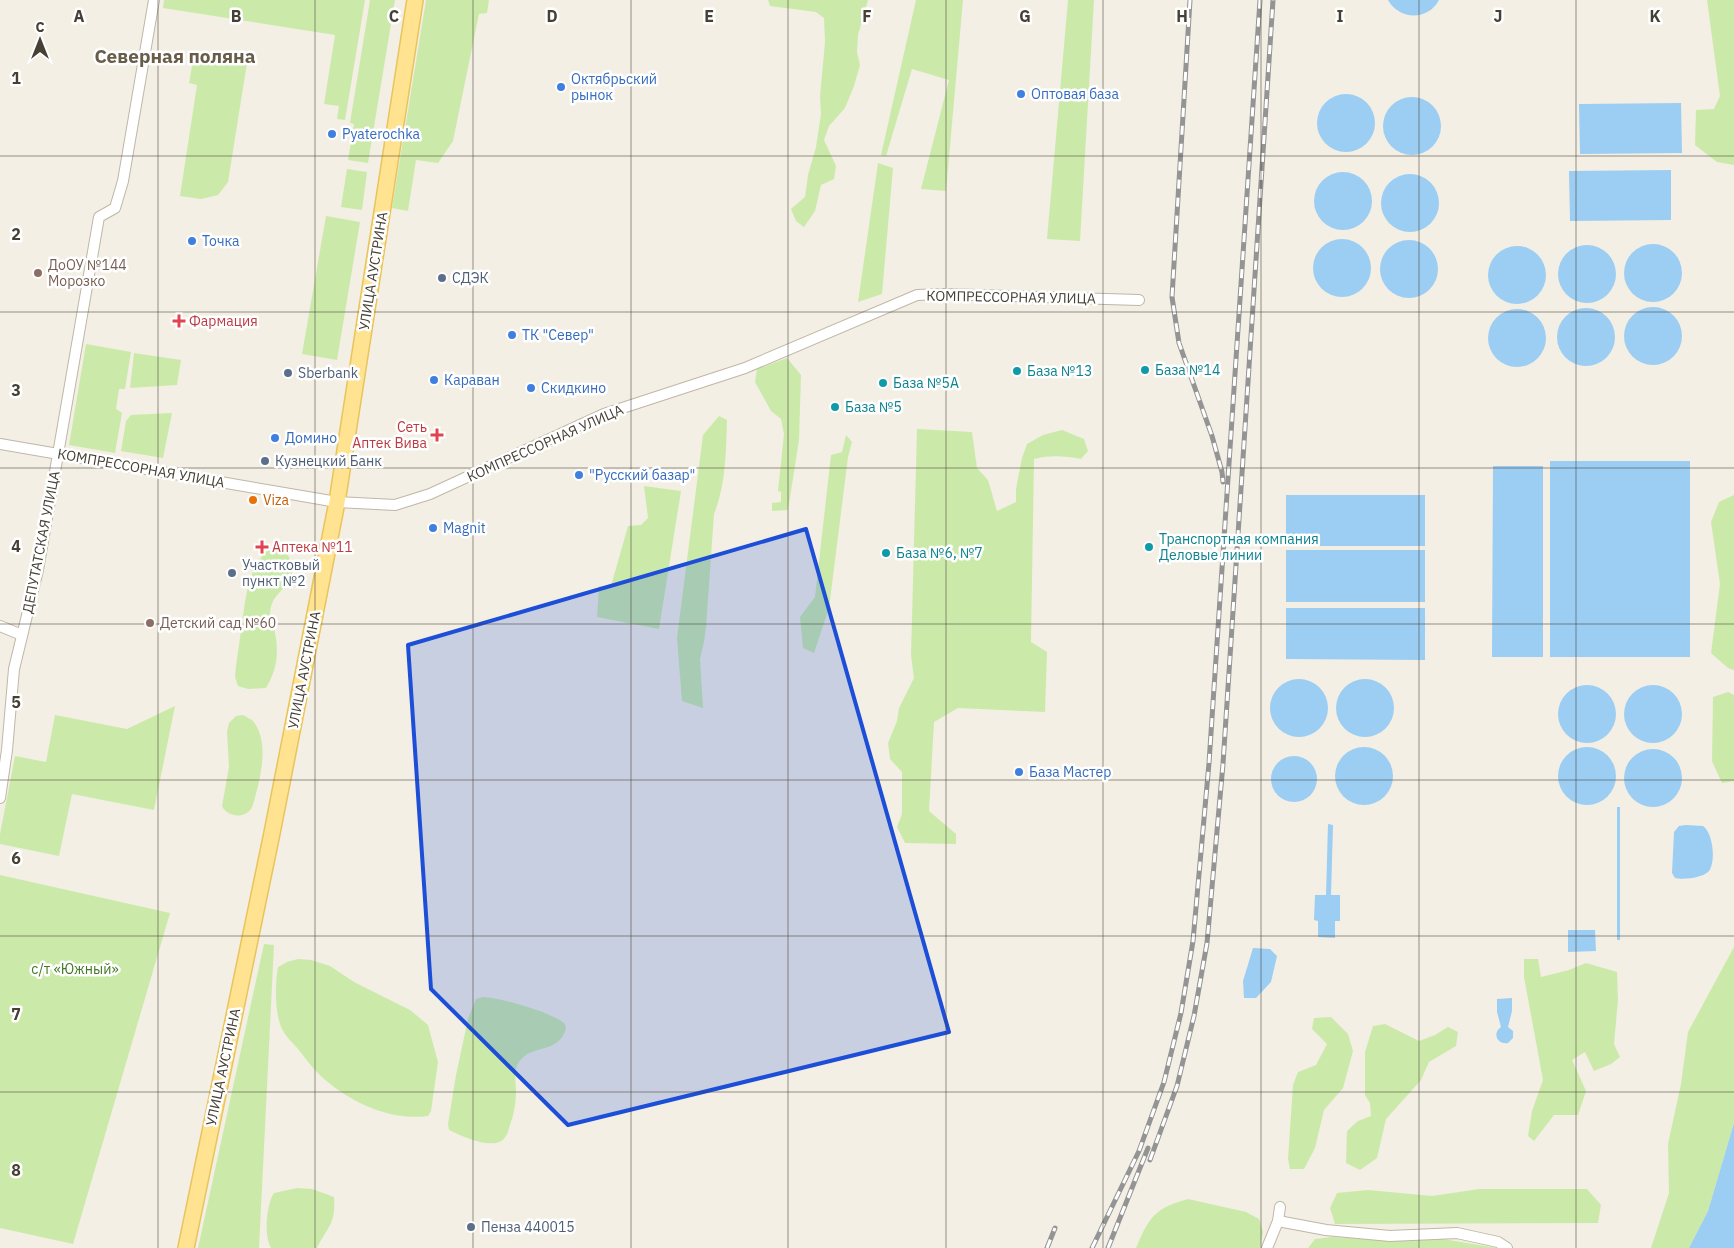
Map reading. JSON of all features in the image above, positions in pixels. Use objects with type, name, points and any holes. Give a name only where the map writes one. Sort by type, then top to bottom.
[{"type":"main road","name":"УЛИЦА АУСТРИНА","points":[[186,1248],[272,833],[337,502],[415,0]]},
{"type":"street","name":"ДЕПУТАТСКАЯ УЛИЦА","points":[[0,798],[7,750],[14,668],[38,570],[99,217],[115,208],[123,181],[154,0]]},
{"type":"street","name":"КОМПРЕССОРНАЯ УЛИЦА","points":[[0,444],[337,502],[394,505],[430,494],[604,414],[745,368],[916,295],[944,294],[1138,300]]},
{"type":"street","points":[[0,626],[22,635]]},
{"type":"street","points":[[1267,1248],[1278,1222],[1280,1206]]},
{"type":"street","points":[[1278,1222],[1326,1230],[1390,1236],[1456,1233],[1498,1242],[1507,1248]]},
{"type":"highlighted area","points":[[806,529],[949,1032],[568,1125],[431,989],[408,645]]},
{"type":"green space","points":[[164,0],[365,0],[345,120],[337,119],[339,106],[324,104],[335,35],[163,8]]},
{"type":"green space","points":[[370,0],[395,0],[368,163],[348,160],[354,124],[350,123]]},
{"type":"green space","points":[[426,0],[489,0],[487,13],[479,14],[453,141],[438,163],[416,160],[408,211],[392,208]]},
{"type":"green space","points":[[768,0],[868,0],[858,35],[857,52],[860,65],[854,86],[845,108],[829,126],[824,140],[836,166],[834,179],[821,185],[815,211],[804,227],[796,221],[791,209],[805,197],[808,175],[816,147],[821,114],[820,96],[825,42],[824,18],[816,12],[770,6]]},
{"type":"green space","points":[[916,0],[963,0],[946,191],[921,189],[949,80],[912,69],[886,156],[881,155]]},
{"type":"green space","points":[[1068,0],[1094,0],[1080,241],[1047,239]]},
{"type":"green space","points":[[1707,0],[1734,0],[1734,165],[1717,162],[1695,145],[1696,110],[1714,109],[1720,96]]},
{"type":"green space","points":[[194,55],[247,63],[228,182],[218,195],[201,199],[180,196],[197,85],[189,83]]},
{"type":"green space","points":[[878,163],[893,168],[882,294],[858,302]]},
{"type":"green space","points":[[347,169],[367,172],[362,210],[341,207]]},
{"type":"green space","points":[[326,216],[360,222],[337,360],[302,354]]},
{"type":"green space","points":[[86,344],[131,352],[125,389],[119,389],[116,409],[122,413],[115,453],[69,445]]},
{"type":"green space","points":[[134,353],[181,360],[177,385],[130,388]]},
{"type":"green space","points":[[787,358],[801,375],[799,440],[788,510],[772,511],[772,503],[781,502],[781,492],[778,491],[784,434],[781,419],[771,411],[755,382],[757,369]]},
{"type":"green space","points":[[172,413],[163,458],[121,451],[126,421],[131,415]]},
{"type":"green space","points":[[719,416],[727,420],[726,456],[721,491],[714,514],[706,627],[700,659],[703,708],[682,701],[677,638],[703,435]]},
{"type":"green space","points":[[917,429],[972,432],[977,468],[988,480],[997,511],[1016,502],[1016,489],[1022,458],[1027,444],[1043,435],[1062,430],[1084,439],[1088,451],[1081,459],[1058,456],[1034,459],[1031,642],[1047,652],[1045,712],[958,708],[934,722],[929,811],[956,834],[956,844],[905,843],[897,827],[902,814],[902,772],[890,759],[888,743],[897,721],[899,708],[914,678],[911,656]]},
{"type":"green space","points":[[846,435],[852,442],[848,457],[829,608],[814,653],[803,648],[800,617],[815,597],[831,455],[842,452]]},
{"type":"green space","points":[[644,486],[681,491],[659,629],[597,617],[599,586],[611,586],[628,526],[641,525],[648,518]]},
{"type":"green space","points":[[1734,495],[1734,670],[1728,668],[1711,653],[1720,584],[1711,522],[1719,502]]},
{"type":"green space","points":[[275,546],[286,553],[292,567],[292,575],[289,582],[275,598],[270,614],[276,640],[276,661],[273,675],[266,688],[248,689],[238,686],[235,677],[246,596],[258,561]]},
{"type":"green space","points":[[1728,692],[1734,695],[1734,781],[1722,783],[1712,761],[1713,697]]},
{"type":"green space","points":[[175,706],[154,810],[72,794],[59,856],[0,844],[0,834],[15,756],[46,762],[55,715],[127,729]]},
{"type":"green space","points":[[243,715],[253,721],[258,728],[262,745],[262,764],[251,809],[244,814],[236,815],[228,813],[222,806],[229,767],[227,732],[229,723],[236,716]]},
{"type":"green space","name":"с/т «Южный»","points":[[0,875],[170,913],[73,1244],[0,1228]]},
{"type":"green space","points":[[264,944],[274,945],[259,1248],[198,1248]]},
{"type":"green space","points":[[1734,947],[1734,1123],[1708,1211],[1689,1248],[1651,1248],[1669,1193],[1668,1144],[1681,1084],[1688,1032]]},
{"type":"green space","points":[[298,959],[311,960],[330,966],[354,982],[410,1010],[428,1025],[438,1062],[431,1111],[428,1116],[400,1116],[386,1113],[346,1095],[323,1078],[288,1038],[281,1028],[278,1018],[276,996],[277,973],[278,967]]},
{"type":"green space","points":[[1524,959],[1538,959],[1541,977],[1569,970],[1586,963],[1617,972],[1618,1000],[1614,1044],[1620,1057],[1611,1064],[1594,1071],[1585,1052],[1572,1060],[1586,1091],[1578,1115],[1554,1115],[1534,1141],[1528,1136],[1532,1111],[1543,1080],[1524,977]]},
{"type":"green space","points":[[483,997],[538,1010],[558,1019],[565,1024],[566,1028],[558,1042],[531,1052],[524,1056],[517,1065],[515,1072],[516,1100],[508,1132],[501,1141],[495,1143],[479,1142],[462,1136],[449,1130],[448,1124],[468,1019],[476,999]]},
{"type":"green space","points":[[1331,1017],[1348,1034],[1353,1051],[1343,1088],[1324,1110],[1315,1148],[1304,1169],[1290,1169],[1288,1159],[1293,1085],[1298,1072],[1316,1065],[1327,1044],[1312,1029],[1314,1018]]},
{"type":"green space","points":[[1385,1024],[1419,1041],[1435,1035],[1448,1027],[1458,1032],[1456,1046],[1429,1062],[1421,1080],[1386,1119],[1377,1158],[1360,1170],[1346,1163],[1347,1131],[1358,1121],[1371,1116],[1370,1103],[1365,1095],[1365,1052],[1373,1026]]},
{"type":"green space","points":[[297,1188],[312,1189],[334,1197],[334,1213],[330,1224],[317,1248],[271,1248],[267,1236],[267,1228],[271,1198],[274,1193]]},
{"type":"green space","points":[[1479,1189],[1587,1189],[1601,1205],[1598,1223],[1335,1224],[1330,1208],[1337,1193],[1368,1190],[1432,1196]]},
{"type":"green space","points":[[1188,1199],[1246,1212],[1259,1219],[1263,1232],[1260,1248],[1136,1248],[1149,1221],[1154,1215],[1168,1206]]},
{"type":"green space","points":[[1331,1237],[1387,1240],[1431,1237],[1497,1248],[1308,1248],[1315,1239]]},
{"type":"water","points":[[1388,0],[1439,0],[1428,12],[1414,15],[1399,11]]},
{"type":"water","points":[[1346,94],[1357,96],[1370,107],[1375,123],[1373,134],[1362,147],[1346,152],[1335,150],[1322,139],[1317,123],[1319,112],[1330,99]]},
{"type":"water","points":[[1412,97],[1423,99],[1436,110],[1441,126],[1439,137],[1428,150],[1412,155],[1401,153],[1388,142],[1383,126],[1385,115],[1396,102]]},
{"type":"water","points":[[1681,103],[1682,153],[1580,154],[1579,104]]},
{"type":"water","points":[[1671,170],[1671,220],[1570,221],[1569,171]]},
{"type":"water","points":[[1343,172],[1354,174],[1367,185],[1372,201],[1370,212],[1359,225],[1343,230],[1332,228],[1319,217],[1314,201],[1316,190],[1327,177]]},
{"type":"water","points":[[1410,174],[1421,176],[1434,187],[1439,203],[1437,214],[1426,227],[1410,232],[1399,230],[1386,219],[1381,203],[1383,192],[1394,179]]},
{"type":"water","points":[[1342,239],[1353,241],[1366,252],[1371,268],[1369,279],[1358,292],[1342,297],[1331,295],[1318,284],[1313,268],[1315,257],[1326,244]]},
{"type":"water","points":[[1409,240],[1420,242],[1433,253],[1438,269],[1436,280],[1425,293],[1409,298],[1398,296],[1385,285],[1380,269],[1382,258],[1393,245]]},
{"type":"water","points":[[1653,244],[1664,246],[1677,257],[1682,273],[1680,284],[1669,297],[1653,302],[1642,300],[1629,289],[1624,273],[1626,262],[1637,249]]},
{"type":"water","points":[[1587,245],[1598,247],[1611,258],[1616,274],[1614,285],[1603,298],[1587,303],[1576,301],[1563,290],[1558,274],[1560,263],[1571,250]]},
{"type":"water","points":[[1517,246],[1528,248],[1541,259],[1546,275],[1544,286],[1533,299],[1517,304],[1506,302],[1493,291],[1488,275],[1490,264],[1501,251]]},
{"type":"water","points":[[1653,307],[1664,309],[1677,320],[1682,336],[1680,347],[1669,360],[1653,365],[1642,363],[1629,352],[1624,336],[1626,325],[1637,312]]},
{"type":"water","points":[[1586,308],[1597,310],[1610,321],[1615,337],[1613,348],[1602,361],[1586,366],[1575,364],[1562,353],[1557,337],[1559,326],[1570,313]]},
{"type":"water","points":[[1517,309],[1528,311],[1541,322],[1546,338],[1544,349],[1533,362],[1517,367],[1506,365],[1493,354],[1488,338],[1490,327],[1501,314]]},
{"type":"water","points":[[1550,461],[1690,461],[1690,657],[1550,657]]},
{"type":"water","points":[[1493,466],[1543,466],[1543,657],[1492,657]]},
{"type":"water","points":[[1286,495],[1425,495],[1425,546],[1286,546]]},
{"type":"water","points":[[1286,550],[1425,550],[1425,602],[1286,602]]},
{"type":"water","points":[[1286,608],[1425,608],[1425,660],[1286,659]]},
{"type":"water","points":[[1299,679],[1310,681],[1323,692],[1328,708],[1326,719],[1315,732],[1299,737],[1288,735],[1275,724],[1270,708],[1272,697],[1283,684]]},
{"type":"water","points":[[1365,679],[1376,681],[1389,692],[1394,708],[1392,719],[1381,732],[1365,737],[1354,735],[1341,724],[1336,708],[1338,697],[1349,684]]},
{"type":"water","points":[[1587,685],[1598,687],[1611,698],[1616,714],[1614,725],[1603,738],[1587,743],[1576,741],[1563,730],[1558,714],[1560,703],[1571,690]]},
{"type":"water","points":[[1653,685],[1664,687],[1677,698],[1682,714],[1680,725],[1669,738],[1653,743],[1642,741],[1629,730],[1624,714],[1626,703],[1637,690]]},
{"type":"water","points":[[1364,747],[1375,749],[1388,760],[1393,776],[1391,787],[1380,800],[1364,805],[1353,803],[1340,792],[1335,776],[1337,765],[1348,752]]},
{"type":"water","points":[[1587,747],[1598,749],[1611,760],[1616,776],[1614,787],[1603,800],[1587,805],[1576,803],[1563,792],[1558,776],[1560,765],[1571,752]]},
{"type":"water","points":[[1653,749],[1664,751],[1677,762],[1682,778],[1680,789],[1669,802],[1653,807],[1642,805],[1629,794],[1624,778],[1626,767],[1637,754]]},
{"type":"water","points":[[1299,756],[1311,762],[1316,770],[1316,788],[1311,796],[1303,801],[1289,802],[1277,796],[1272,788],[1271,774],[1277,762],[1285,757]]},
{"type":"water","points":[[1617,807],[1620,807],[1620,940],[1617,940]]},
{"type":"water","points":[[1328,824],[1333,825],[1331,895],[1340,895],[1340,921],[1335,921],[1335,938],[1318,937],[1318,921],[1314,920],[1315,895],[1326,895]]},
{"type":"water","points":[[1679,826],[1703,826],[1709,835],[1713,854],[1709,871],[1698,877],[1679,879],[1675,878],[1672,873],[1674,832]]},
{"type":"water","points":[[1568,930],[1595,930],[1596,951],[1568,952]]},
{"type":"water","points":[[1253,948],[1270,949],[1277,956],[1271,982],[1256,998],[1244,998],[1243,981]]},
{"type":"water","points":[[1512,998],[1512,1011],[1508,1027],[1513,1031],[1513,1038],[1508,1043],[1504,1043],[1496,1035],[1501,1027],[1497,1012],[1497,999]]},
{"type":"water","points":[[1734,1123],[1734,1248],[1689,1248],[1708,1211]]},
{"type":"railway","points":[[1190,0],[1172,297],[1179,343],[1212,436],[1223,482]]},
{"type":"railway","points":[[1092,1248],[1139,1151],[1164,1082],[1181,1013],[1193,941],[1209,763],[1260,0]]},
{"type":"railway","points":[[1150,1160],[1177,1086],[1194,1016],[1207,943],[1223,764],[1273,0]]},
{"type":"railway","points":[[1108,1248],[1148,1148]]},
{"type":"railway","points":[[1047,1248],[1055,1228]]},
{"type":"place","name":"Октябрьский рынок","points":[[561,87]]},
{"type":"place","name":"Оптовая база","points":[[1021,94]]},
{"type":"place","name":"Pyaterochka","points":[[332,134]]},
{"type":"place","name":"Точка","points":[[192,241]]},
{"type":"place","name":"ДоОУ №144 Морозко","points":[[38,273]]},
{"type":"place","name":"СДЭК","points":[[442,278]]},
{"type":"place","name":"Фармация","points":[[179,321]]},
{"type":"place","name":"ТК \"Север\"","points":[[512,335]]},
{"type":"place","name":"База №14","points":[[1145,370]]},
{"type":"place","name":"База №13","points":[[1017,371]]},
{"type":"place","name":"Sberbank","points":[[288,373]]},
{"type":"place","name":"Караван","points":[[434,380]]},
{"type":"place","name":"База №5А","points":[[883,383]]},
{"type":"place","name":"Скидкино","points":[[531,388]]},
{"type":"place","name":"База №5","points":[[835,407]]},
{"type":"place","name":"Сеть Аптек Вива","points":[[437,435]]},
{"type":"place","name":"Домино","points":[[275,438]]},
{"type":"place","name":"Кузнецкий Банк","points":[[265,461]]},
{"type":"place","name":"\"Русский базар\"","points":[[579,475]]},
{"type":"place","name":"Viza","points":[[253,500]]},
{"type":"place","name":"Magnit","points":[[433,528]]},
{"type":"place","name":"Аптека №11","points":[[262,547]]},
{"type":"place","name":"Транспортная компания Деловые линии","points":[[1149,547]]},
{"type":"place","name":"База №6, №7","points":[[886,553]]},
{"type":"place","name":"Участковый пункт №2","points":[[232,573]]},
{"type":"place","name":"Детский сад №60","points":[[150,623]]},
{"type":"place","name":"База Мастер","points":[[1019,772]]},
{"type":"place","name":"Пенза 440015","points":[[471,1227]]},
{"type":"district","name":"Северная поляна","points":[[175,56]]}]
